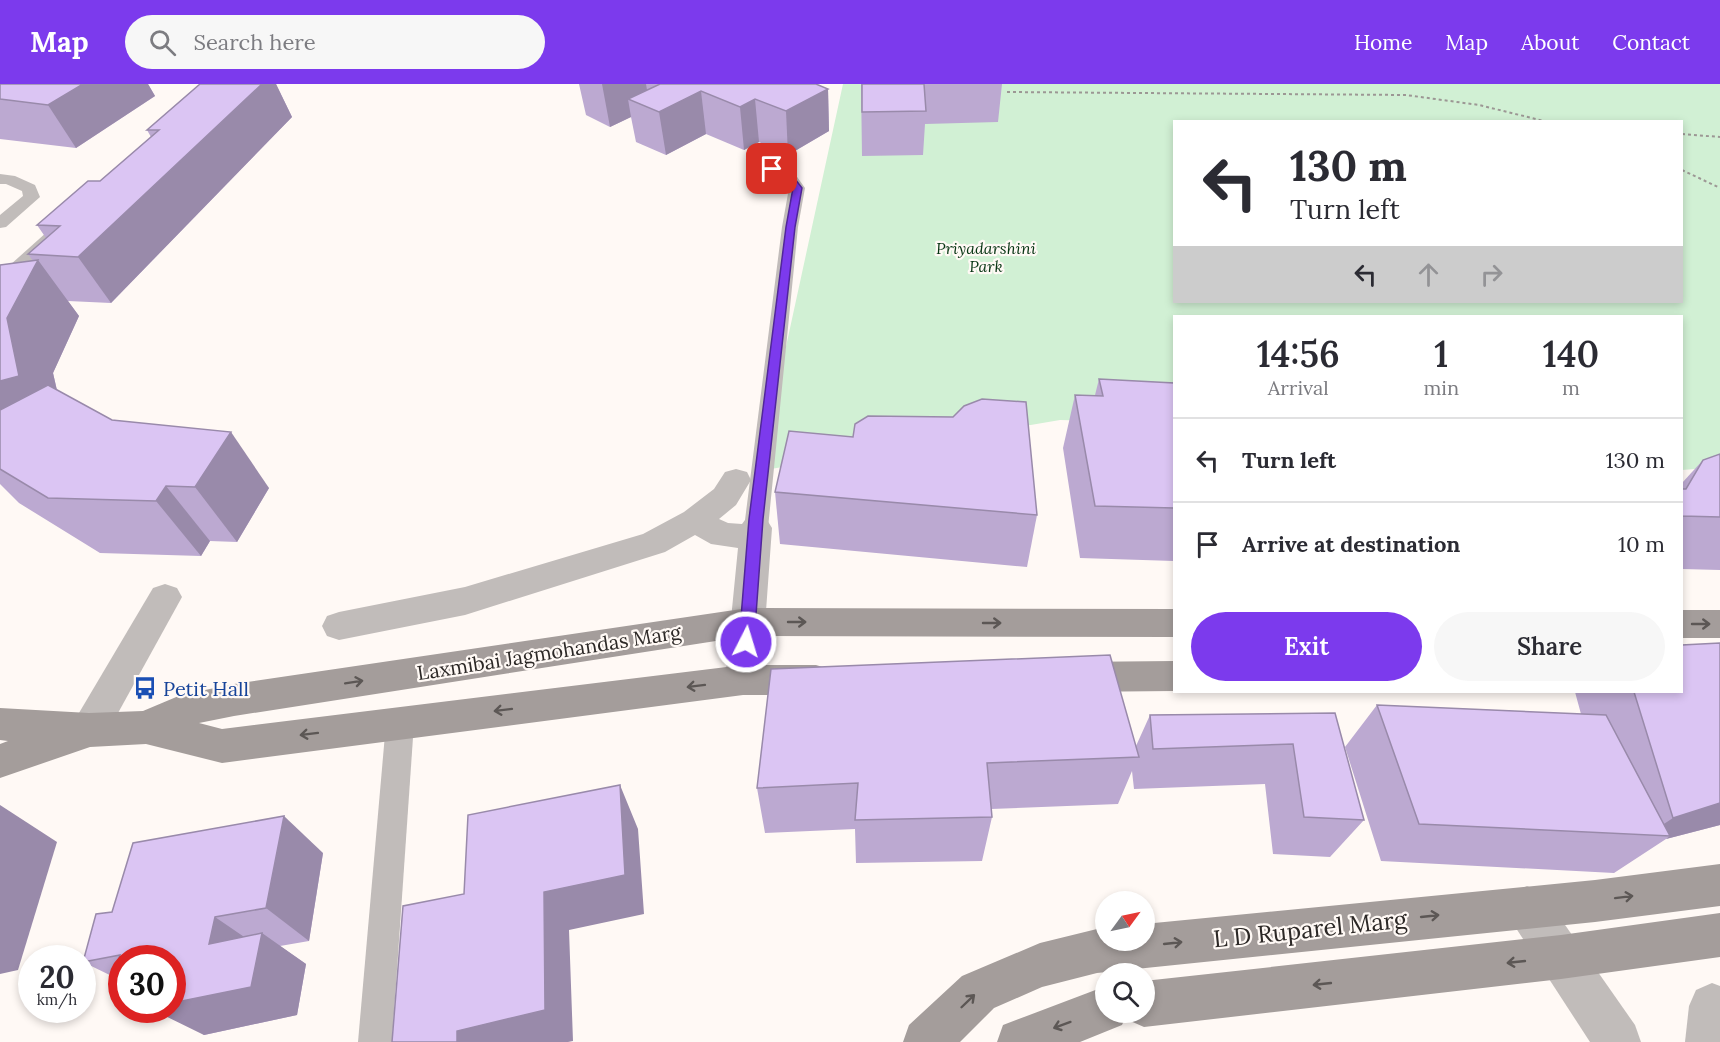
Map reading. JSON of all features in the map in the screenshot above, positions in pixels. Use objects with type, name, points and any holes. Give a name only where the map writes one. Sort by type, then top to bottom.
[{"type":"main road","name":"Laxmibai Jagmohandas Marg","points":[[146,727],[181,711],[234,700],[748,622],[1173,623]]},
{"type":"main road","points":[[1107,623],[1123,677]]},
{"type":"main road","points":[[1683,624],[1720,624]]},
{"type":"main road","points":[[1040,678],[1173,676]]},
{"type":"main road","name":"Laxmibai Jagmohandas Marg","points":[[0,724],[90,730],[146,727],[222,746],[743,681],[850,679]]},
{"type":"main road","points":[[0,761],[90,730]]},
{"type":"main road","name":"L D Ruparel Marg","points":[[926,1042],[978,992],[1041,965],[1097,951],[1720,885]]},
{"type":"main road","points":[[1155,1003],[1561,957],[1720,935]]},
{"type":"main road","points":[[1020,1042],[1095,1013]]},
{"type":"street","points":[[0,287],[77,217]]},
{"type":"street","points":[[339,626],[465,601],[654,543],[695,520],[725,497],[736,480]]},
{"type":"street","points":[[695,520],[723,535],[755,533],[743,681]]},
{"type":"street","points":[[90,730],[165,597]]},
{"type":"street","points":[[1527,907],[1618,1042]]},
{"type":"lane","points":[[754,161],[789,177],[798,188],[790,227],[755,533]]},
{"type":"lane","points":[[0,179],[9,179],[29,188],[32,197],[0,223]]},
{"type":"lane","points":[[375,1042],[400,723]]},
{"type":"path","points":[[1007,92],[1406,95],[1479,105],[1540,120]]},
{"type":"path","points":[[1683,134],[1720,137]]},
{"type":"path","points":[[1683,170],[1720,188]]},
{"type":"green space","name":"Priyadarshini Park","points":[[843,84],[1720,84],[1720,467],[1683,470],[1683,315],[1173,315],[1173,423],[1060,420],[759,471]]},
{"type":"building","points":[[0,84],[83,84],[48,105],[0,99]]},
{"type":"building","points":[[200,84],[262,84],[78,257],[28,254],[60,226],[37,225],[88,181],[100,181],[159,130],[147,130]]},
{"type":"building","points":[[660,84],[816,84],[828,89],[786,111],[755,99],[740,107],[701,91],[659,112],[628,99]]},
{"type":"building","points":[[862,84],[924,84],[926,111],[862,112]]},
{"type":"building","points":[[38,260],[7,318],[19,376],[0,381],[0,265]]},
{"type":"building","points":[[1099,379],[1173,383],[1173,508],[1095,506],[1075,395],[1103,396]]},
{"type":"building","points":[[48,385],[112,420],[231,432],[195,487],[166,486],[156,501],[48,498],[0,469],[0,410]]},
{"type":"building","points":[[982,399],[1026,402],[1037,515],[775,492],[789,431],[853,437],[855,424],[868,416],[953,417],[964,406]]},
{"type":"building","points":[[1720,454],[1720,517],[1683,516],[1683,489],[1686,489],[1703,460]]},
{"type":"building","points":[[1720,643],[1720,803],[1673,818],[1634,693],[1683,693],[1683,645]]},
{"type":"building","points":[[1110,655],[1139,757],[987,763],[992,817],[855,820],[858,783],[757,788],[771,669]]},
{"type":"building","points":[[1377,705],[1606,715],[1670,836],[1419,824]]},
{"type":"building","points":[[1335,713],[1364,820],[1304,817],[1293,744],[1153,749],[1150,715]]},
{"type":"building","points":[[620,785],[625,875],[544,892],[545,1010],[457,1031],[457,1042],[392,1042],[403,906],[464,894],[468,815]]},
{"type":"building","points":[[284,816],[266,908],[215,917],[209,944],[262,933],[251,987],[186,1000],[186,945],[108,945],[108,957],[96,960],[96,945],[88,945],[96,914],[112,912],[133,843]]},
{"type":"place","name":"Petit Hall","points":[[145,688]]},
{"type":"route","points":[[746,642],[756,519],[790,227],[798,188],[789,177],[772,169]]}]
